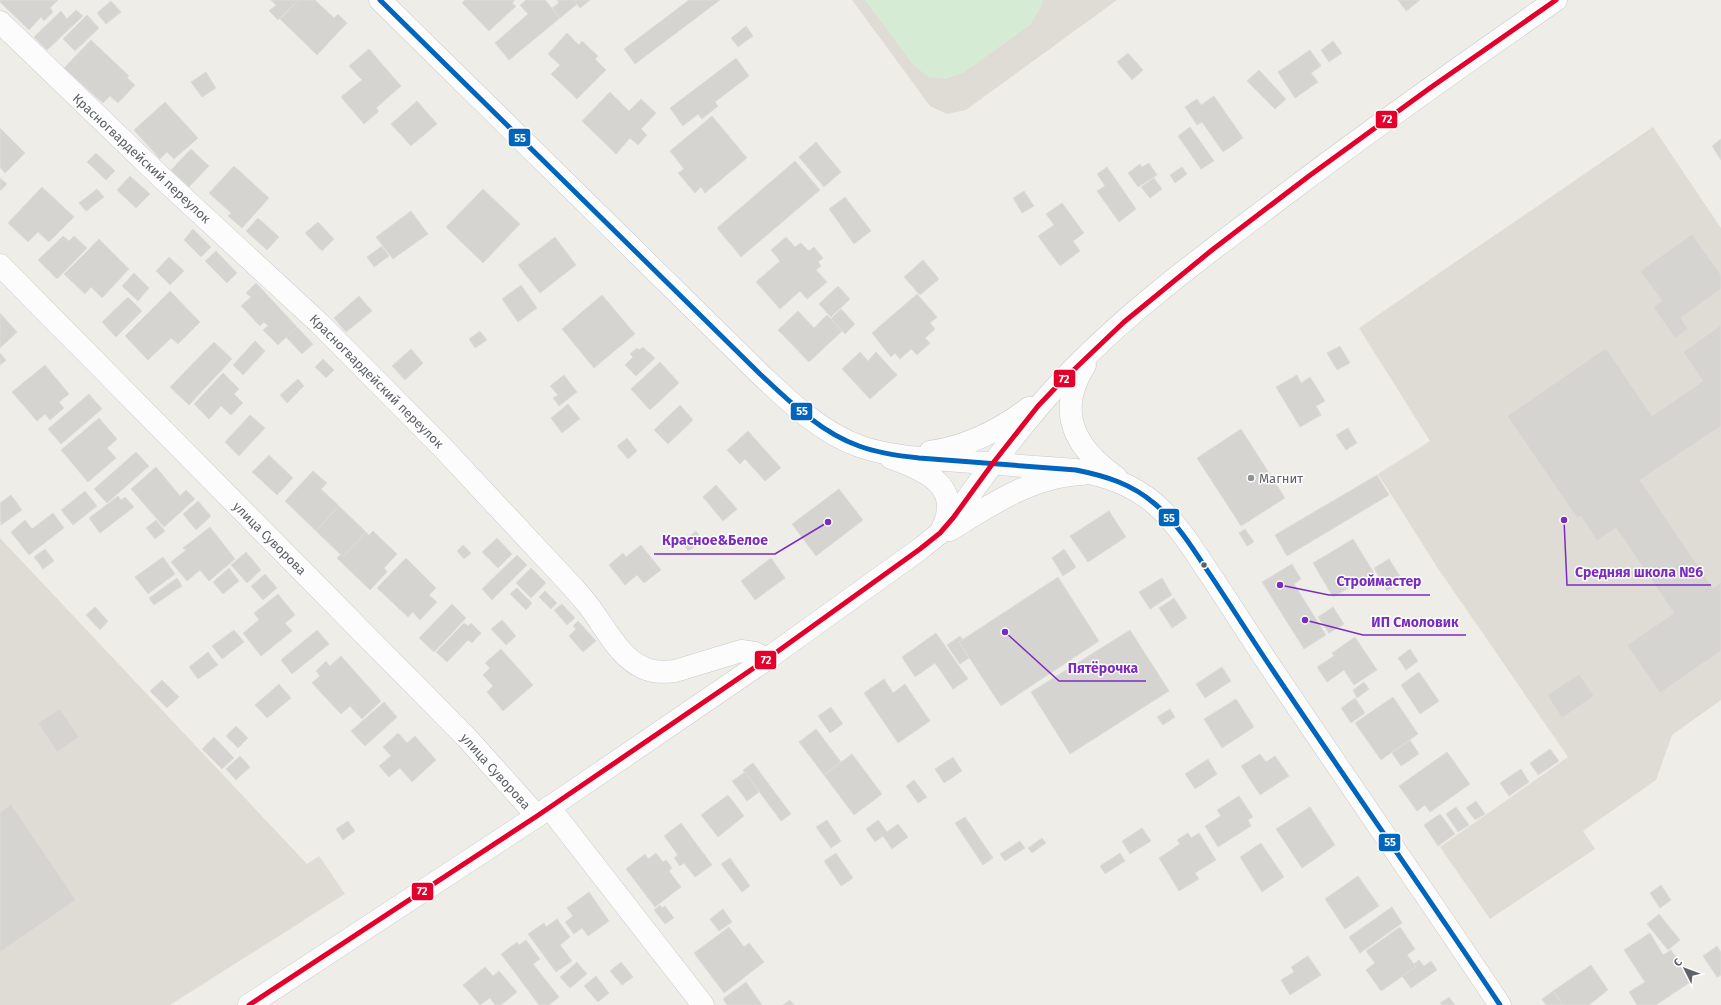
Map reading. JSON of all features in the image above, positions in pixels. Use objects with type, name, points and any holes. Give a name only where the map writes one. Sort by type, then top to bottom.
[{"type":"street","points":[[380,0],[787,399],[829,431],[858,446],[883,453],[919,458],[1076,470],[1095,474],[1126,484]]},
{"type":"street","points":[[883,453],[934,452],[956,446],[979,437],[1018,416],[1060,382],[1106,339],[1182,274],[1310,176],[1430,88],[1556,0]]},
{"type":"street","name":"Красногвардейский переулок","points":[[0,22],[162,178],[319,322],[443,448],[570,584],[588,604],[618,646],[636,663],[644,668],[663,672],[675,671],[741,651],[756,653],[767,659]]},
{"type":"street","name":"улица Суворова","points":[[0,265],[467,738],[543,811],[703,1005]]},
{"type":"street","points":[[1106,339],[1090,357],[1074,386],[1070,413],[1072,426],[1082,446],[1101,466],[1156,504],[1169,517],[1183,535],[1500,1005]]},
{"type":"street","points":[[249,1005],[543,811],[767,659],[940,534],[1038,406],[1060,382]]},
{"type":"street","points":[[883,453],[925,472],[935,479],[943,489],[948,500],[948,510],[946,521],[940,534]]},
{"type":"street","points":[[920,549],[991,504],[1020,490],[1059,478],[1095,474]]},
{"type":"shaded area","points":[[852,0],[1117,0],[966,110],[947,114],[930,106]]},
{"type":"shaded area","points":[[1653,127],[1721,228],[1721,700],[1672,735],[1656,780],[1583,831],[1595,849],[1490,919],[1440,847],[1568,757],[1437,567],[1378,474],[1430,441],[1359,328]]},
{"type":"shaded area","points":[[0,538],[307,864],[319,856],[345,894],[170,1005],[0,1005]]},
{"type":"green space","points":[[865,0],[1043,0],[1042,5],[1030,25],[963,73],[945,79],[929,77],[914,66]]},
{"type":"building","points":[[0,0],[58,0],[50,8],[53,12],[44,21],[41,17],[29,30],[0,2]]},
{"type":"building","points":[[271,0],[298,0],[278,20],[269,11],[276,5]]},
{"type":"building","points":[[298,0],[315,0],[334,18],[338,14],[347,23],[317,55],[280,19]]},
{"type":"building","points":[[465,0],[515,0],[512,3],[516,6],[489,31],[462,3]]},
{"type":"building","points":[[526,0],[545,0],[560,18],[509,60],[495,43],[528,14],[520,5]]},
{"type":"building","points":[[557,0],[574,0],[577,4],[560,18],[552,8],[559,3]]},
{"type":"building","points":[[574,0],[590,0],[580,8]]},
{"type":"building","points":[[689,0],[720,0],[635,64],[624,49]]},
{"type":"building","points":[[1398,0],[1420,0],[1406,11]]},
{"type":"building","points":[[111,1],[121,12],[106,24],[97,13]]},
{"type":"building","points":[[76,10],[83,16],[47,50],[34,37],[61,11],[67,19]]},
{"type":"building","points":[[87,15],[99,28],[75,51],[63,39]]},
{"type":"building","points":[[746,26],[753,36],[738,47],[731,38]]},
{"type":"building","points":[[567,33],[579,45],[582,41],[598,56],[595,59],[606,70],[577,99],[551,74],[560,65],[548,54]]},
{"type":"building","points":[[91,40],[129,76],[127,78],[135,85],[118,103],[110,96],[103,103],[64,68]]},
{"type":"building","points":[[1333,41],[1342,53],[1329,62],[1321,50]]},
{"type":"building","points":[[369,49],[401,86],[376,108],[379,111],[364,124],[341,97],[362,80],[349,66]]},
{"type":"building","points":[[1310,50],[1321,66],[1311,73],[1318,82],[1295,98],[1278,72]]},
{"type":"building","points":[[1128,53],[1143,70],[1132,80],[1117,62]]},
{"type":"building","points":[[736,58],[749,76],[715,102],[718,106],[702,119],[698,114],[683,126],[670,108]]},
{"type":"building","points":[[1259,70],[1286,99],[1275,109],[1247,81]]},
{"type":"building","points":[[206,72],[216,88],[202,97],[191,82]]},
{"type":"building","points":[[610,92],[629,111],[641,99],[656,113],[641,129],[647,135],[638,145],[630,138],[616,154],[582,121]]},
{"type":"building","points":[[1214,96],[1243,138],[1223,152],[1202,122],[1197,125],[1185,107],[1197,99],[1201,105]]},
{"type":"building","points":[[417,101],[437,124],[411,146],[391,124]]},
{"type":"building","points":[[165,102],[198,138],[174,159],[167,152],[160,159],[134,130]]},
{"type":"building","points":[[712,116],[747,158],[705,193],[701,187],[695,193],[678,173],[684,169],[670,151]]},
{"type":"building","points":[[1190,127],[1214,161],[1201,169],[1178,136]]},
{"type":"building","points":[[0,128],[25,153],[5,173],[0,167]]},
{"type":"building","points":[[1721,139],[1721,160],[1712,146]]},
{"type":"building","points":[[816,142],[841,172],[824,187],[799,157]]},
{"type":"building","points":[[191,149],[209,166],[189,187],[171,170]]},
{"type":"building","points":[[96,153],[115,171],[106,180],[87,162]]},
{"type":"building","points":[[795,161],[820,190],[741,257],[717,228]]},
{"type":"building","points":[[1149,163],[1157,175],[1138,187],[1128,173],[1140,164],[1142,167]]},
{"type":"building","points":[[234,166],[269,198],[242,228],[228,216],[231,213],[209,193]]},
{"type":"building","points":[[1107,167],[1136,209],[1119,222],[1097,191],[1105,186],[1097,174]]},
{"type":"building","points":[[1182,167],[1187,174],[1175,183],[1170,175]]},
{"type":"building","points":[[130,176],[150,194],[136,208],[117,190]]},
{"type":"building","points":[[0,178],[7,184],[0,191]]},
{"type":"building","points":[[1154,178],[1162,189],[1150,198],[1141,187]]},
{"type":"building","points":[[42,187],[74,217],[49,242],[38,232],[28,242],[8,223]]},
{"type":"building","points":[[97,189],[104,197],[86,211],[79,203]]},
{"type":"building","points":[[483,189],[520,224],[483,263],[446,227]]},
{"type":"building","points":[[1024,191],[1034,206],[1022,213],[1013,198]]},
{"type":"building","points":[[845,197],[871,231],[854,244],[829,209]]},
{"type":"building","points":[[1062,203],[1084,233],[1073,241],[1080,251],[1060,266],[1038,236],[1054,225],[1046,214]]},
{"type":"building","points":[[411,211],[428,234],[393,259],[376,237]]},
{"type":"building","points":[[258,218],[279,237],[267,250],[246,231]]},
{"type":"building","points":[[318,222],[334,239],[322,251],[305,233]]},
{"type":"building","points":[[193,229],[211,247],[201,257],[184,240]]},
{"type":"building","points":[[1692,234],[1721,275],[1721,289],[1681,318],[1688,329],[1675,338],[1653,307],[1662,301],[1640,271]]},
{"type":"building","points":[[63,236],[69,241],[74,236],[87,248],[57,279],[38,260]]},
{"type":"building","points":[[555,237],[576,265],[540,293],[518,265]]},
{"type":"building","points":[[786,237],[795,247],[801,243],[809,251],[814,247],[823,258],[818,262],[821,266],[816,270],[827,282],[807,299],[800,291],[780,309],[756,282],[780,261],[771,250]]},
{"type":"building","points":[[99,239],[129,269],[102,298],[91,287],[85,294],[64,274]]},
{"type":"building","points":[[382,246],[389,256],[374,267],[367,257]]},
{"type":"building","points":[[216,251],[237,273],[227,283],[205,261]]},
{"type":"building","points":[[169,257],[184,271],[170,285],[156,271]]},
{"type":"building","points":[[923,260],[939,279],[920,295],[904,277]]},
{"type":"building","points":[[134,273],[149,288],[138,301],[122,286]]},
{"type":"building","points":[[256,283],[297,327],[278,345],[263,330],[268,326],[264,322],[260,326],[241,306],[251,297],[246,293]]},
{"type":"building","points":[[521,285],[537,308],[518,322],[502,299]]},
{"type":"building","points":[[838,286],[850,299],[831,317],[819,304]]},
{"type":"building","points":[[170,291],[200,322],[178,344],[171,338],[148,360],[125,336]]},
{"type":"building","points":[[917,294],[937,317],[930,323],[935,329],[925,338],[930,343],[917,355],[911,349],[900,359],[895,353],[891,357],[872,333]]},
{"type":"building","points":[[602,295],[635,334],[594,368],[562,329]]},
{"type":"building","points":[[359,296],[372,311],[346,332],[334,318]]},
{"type":"building","points":[[128,297],[142,311],[116,337],[102,322]]},
{"type":"building","points":[[841,309],[855,324],[845,334],[831,319]]},
{"type":"building","points":[[798,311],[814,328],[827,315],[842,331],[809,362],[778,330]]},
{"type":"building","points":[[0,313],[17,332],[0,348]]},
{"type":"building","points":[[1721,325],[1721,426],[1640,480],[1713,588],[1721,582],[1721,651],[1660,693],[1627,645],[1674,613],[1616,528],[1597,541],[1581,516],[1577,518],[1507,416],[1606,348],[1652,416],[1703,381],[1683,352]]},
{"type":"building","points":[[297,327],[313,344],[302,354],[286,337]]},
{"type":"building","points":[[480,331],[487,340],[475,348],[469,339]]},
{"type":"building","points":[[255,341],[265,351],[243,375],[233,365]]},
{"type":"building","points":[[214,342],[232,359],[189,405],[170,387]]},
{"type":"building","points":[[1340,346],[1350,363],[1337,370],[1327,353]]},
{"type":"building","points":[[643,347],[655,358],[636,376],[625,365],[633,357],[630,354],[637,348],[639,350]]},
{"type":"building","points":[[411,349],[423,363],[405,380],[392,366]]},
{"type":"building","points":[[860,352],[868,361],[876,352],[897,375],[870,399],[842,369]]},
{"type":"building","points":[[0,353],[6,360],[0,365]]},
{"type":"building","points":[[323,359],[334,370],[326,378],[315,367]]},
{"type":"building","points":[[660,362],[679,383],[650,410],[631,389]]},
{"type":"building","points":[[45,365],[69,394],[59,402],[64,408],[50,420],[45,414],[37,421],[12,392]]},
{"type":"building","points":[[223,373],[239,389],[234,394],[243,403],[231,415],[221,406],[209,419],[194,404]]},
{"type":"building","points":[[564,375],[577,392],[559,406],[553,398],[558,395],[550,386]]},
{"type":"building","points":[[1297,375],[1301,383],[1310,377],[1325,401],[1316,406],[1321,415],[1300,427],[1276,387]]},
{"type":"building","points":[[298,379],[304,386],[287,403],[280,395]]},
{"type":"building","points":[[89,394],[102,409],[61,444],[48,429]]},
{"type":"building","points":[[568,404],[580,419],[562,433],[551,418]]},
{"type":"building","points":[[680,405],[693,420],[668,444],[654,430]]},
{"type":"building","points":[[250,415],[265,428],[239,456],[225,442]]},
{"type":"building","points":[[99,418],[117,439],[107,448],[116,458],[88,482],[61,450]]},
{"type":"building","points":[[1348,428],[1357,443],[1346,450],[1336,435]]},
{"type":"building","points":[[1241,429],[1285,498],[1241,526],[1197,458]]},
{"type":"building","points":[[748,431],[781,468],[765,481],[745,459],[740,464],[727,450]]},
{"type":"building","points":[[627,438],[637,451],[628,459],[617,446]]},
{"type":"building","points":[[136,452],[149,466],[107,503],[94,489]]},
{"type":"building","points":[[269,455],[293,478],[277,495],[252,472]]},
{"type":"building","points":[[156,467],[180,496],[186,490],[195,499],[164,527],[131,489]]},
{"type":"building","points":[[313,471],[327,483],[321,489],[339,506],[316,531],[285,501]]},
{"type":"building","points":[[1377,475],[1389,495],[1287,556],[1275,535]]},
{"type":"building","points":[[716,485],[737,509],[723,521],[703,497]]},
{"type":"building","points":[[839,489],[863,520],[816,556],[792,524]]},
{"type":"building","points":[[85,491],[97,506],[73,525],[61,510]]},
{"type":"building","points":[[11,495],[22,510],[1,525],[0,503]]},
{"type":"building","points":[[118,496],[121,500],[125,497],[134,507],[100,533],[89,518]]},
{"type":"building","points":[[198,501],[211,516],[196,530],[183,514]]},
{"type":"building","points":[[339,506],[366,532],[343,557],[316,531]]},
{"type":"building","points":[[1109,511],[1126,537],[1088,562],[1070,536]]},
{"type":"building","points":[[53,513],[64,528],[29,555],[11,532],[25,520],[32,529]]},
{"type":"building","points":[[156,520],[165,531],[155,539],[146,528]]},
{"type":"building","points":[[210,527],[235,559],[209,581],[200,570],[187,581],[171,562],[186,550],[183,548]]},
{"type":"building","points":[[1245,529],[1254,542],[1247,546],[1239,533]]},
{"type":"building","points":[[373,531],[397,554],[384,568],[387,572],[370,590],[337,558],[341,554],[343,557],[366,532],[369,535]]},
{"type":"building","points":[[696,531],[703,541],[688,551],[682,542]]},
{"type":"building","points":[[497,538],[512,554],[498,568],[482,552]]},
{"type":"building","points":[[1353,539],[1374,573],[1333,597],[1313,563]]},
{"type":"building","points":[[463,545],[471,553],[464,559],[457,551]]},
{"type":"building","points":[[641,545],[661,570],[644,583],[637,575],[625,585],[609,565],[623,553],[626,557]]},
{"type":"building","points":[[45,549],[54,561],[43,569],[34,557]]},
{"type":"building","points":[[1064,549],[1076,567],[1063,576],[1052,558]]},
{"type":"building","points":[[246,552],[261,570],[247,583],[231,565]]},
{"type":"building","points":[[517,555],[527,565],[492,600],[482,589]]},
{"type":"building","points":[[163,557],[175,574],[148,594],[135,577]]},
{"type":"building","points":[[406,558],[436,588],[429,595],[437,602],[420,620],[413,612],[408,617],[377,588]]},
{"type":"building","points":[[771,558],[785,578],[755,600],[741,581]]},
{"type":"building","points":[[1389,559],[1403,581],[1387,591],[1374,568]]},
{"type":"building","points":[[1292,564],[1301,579],[1294,584],[1326,635],[1304,649],[1262,582]]},
{"type":"building","points":[[229,568],[239,581],[223,594],[213,582]]},
{"type":"building","points":[[531,568],[546,583],[531,598],[516,583]]},
{"type":"building","points":[[265,574],[277,588],[263,600],[251,586]]},
{"type":"building","points":[[1058,577],[1099,641],[1001,706],[959,642]]},
{"type":"building","points":[[177,578],[182,586],[154,605],[149,598]]},
{"type":"building","points":[[1162,578],[1172,595],[1150,609],[1139,592]]},
{"type":"building","points":[[517,588],[532,603],[526,610],[510,594]]},
{"type":"building","points":[[545,591],[557,603],[551,609],[539,597]]},
{"type":"building","points":[[278,594],[295,615],[285,623],[292,631],[261,656],[243,633],[259,620],[254,613]]},
{"type":"building","points":[[1174,598],[1187,618],[1172,628],[1159,608]]},
{"type":"building","points":[[452,604],[466,618],[434,652],[419,638]]},
{"type":"building","points":[[562,604],[575,618],[567,625],[554,610]]},
{"type":"building","points":[[95,607],[108,621],[100,630],[86,615]]},
{"type":"building","points":[[1333,607],[1344,624],[1329,633],[1318,617]]},
{"type":"building","points":[[502,620],[516,636],[506,645],[491,629]]},
{"type":"building","points":[[578,621],[596,641],[583,652],[569,636],[576,629],[573,626]]},
{"type":"building","points":[[464,623],[468,626],[471,623],[481,633],[472,643],[468,640],[447,662],[436,652]]},
{"type":"building","points":[[234,630],[244,642],[222,659],[212,646]]},
{"type":"building","points":[[317,630],[329,644],[292,674],[281,660]]},
{"type":"building","points":[[1130,630],[1169,691],[1070,754],[1031,692]]},
{"type":"building","points":[[936,633],[968,679],[953,689],[935,663],[915,677],[902,657]]},
{"type":"building","points":[[960,636],[963,640],[959,642],[969,658],[960,664],[947,645]]},
{"type":"building","points":[[1355,637],[1377,670],[1354,685],[1344,670],[1327,682],[1317,667],[1334,656],[1332,653]]},
{"type":"building","points":[[501,649],[533,685],[503,711],[487,692],[493,686],[483,675],[490,668],[485,663]]},
{"type":"building","points":[[1410,649],[1418,661],[1406,670],[1398,658]]},
{"type":"building","points":[[208,652],[218,665],[198,679],[189,667]]},
{"type":"building","points":[[341,656],[381,701],[362,719],[350,706],[341,714],[312,683],[320,676],[316,671],[326,661],[330,666]]},
{"type":"building","points":[[1222,667],[1231,681],[1205,698],[1196,684]]},
{"type":"building","points":[[1419,672],[1439,701],[1420,714],[1401,685]]},
{"type":"building","points":[[1579,674],[1594,696],[1562,718],[1547,695]]},
{"type":"building","points":[[884,679],[893,693],[905,684],[930,721],[898,743],[864,693]]},
{"type":"building","points":[[162,680],[179,697],[167,708],[150,691]]},
{"type":"building","points":[[1364,682],[1369,689],[1357,698],[1353,690]]},
{"type":"building","points":[[279,684],[291,698],[267,718],[255,705]]},
{"type":"building","points":[[1393,697],[1418,734],[1381,760],[1355,723]]},
{"type":"building","points":[[1355,698],[1365,713],[1351,723],[1341,708]]},
{"type":"building","points":[[1236,699],[1254,727],[1222,748],[1204,719]]},
{"type":"building","points":[[384,702],[397,717],[365,746],[351,731]]},
{"type":"building","points":[[831,707],[843,724],[830,733],[818,716]]},
{"type":"building","points":[[60,709],[79,737],[57,752],[38,723]]},
{"type":"building","points":[[1170,709],[1175,717],[1163,725],[1157,717]]},
{"type":"building","points":[[236,726],[248,738],[238,748],[226,736]]},
{"type":"building","points":[[816,729],[841,762],[824,775],[799,742]]},
{"type":"building","points":[[398,733],[407,743],[415,736],[436,760],[412,782],[400,768],[389,777],[379,766],[391,756],[383,747]]},
{"type":"building","points":[[214,737],[234,758],[222,769],[202,749]]},
{"type":"building","points":[[1410,740],[1419,754],[1401,766],[1392,753]]},
{"type":"building","points":[[1550,749],[1559,761],[1538,775],[1530,763]]},
{"type":"building","points":[[1447,752],[1470,784],[1430,812],[1425,805],[1417,811],[1399,786]]},
{"type":"building","points":[[852,754],[882,794],[854,815],[824,775]]},
{"type":"building","points":[[1260,754],[1266,762],[1275,756],[1289,776],[1260,795],[1241,766]]},
{"type":"building","points":[[240,756],[250,767],[236,780],[226,769]]},
{"type":"building","points":[[953,757],[962,771],[944,783],[935,769]]},
{"type":"building","points":[[1208,759],[1217,774],[1195,789],[1185,774]]},
{"type":"building","points":[[753,763],[791,814],[781,821],[743,770]]},
{"type":"building","points":[[1521,769],[1529,782],[1509,796],[1500,783]]},
{"type":"building","points":[[745,772],[759,792],[747,801],[732,781]]},
{"type":"building","points":[[914,780],[927,797],[918,803],[906,786]]},
{"type":"building","points":[[728,795],[744,816],[718,837],[701,815]]},
{"type":"building","points":[[1239,796],[1253,817],[1248,820],[1251,826],[1218,847],[1205,826],[1221,816],[1217,810]]},
{"type":"building","points":[[1476,801],[1485,814],[1475,820],[1466,808]]},
{"type":"building","points":[[11,804],[76,900],[0,952],[0,812]]},
{"type":"building","points":[[1310,807],[1335,845],[1302,868],[1276,829]]},
{"type":"building","points":[[1456,807],[1469,825],[1458,832],[1446,814]]},
{"type":"building","points":[[1440,814],[1455,834],[1438,846],[1424,825]]},
{"type":"building","points":[[965,817],[993,858],[983,865],[955,823]]},
{"type":"building","points":[[827,820],[841,841],[831,848],[816,827]]},
{"type":"building","points":[[878,820],[887,832],[898,824],[908,837],[892,849],[883,836],[875,842],[866,829]]},
{"type":"building","points":[[348,821],[355,831],[343,840],[336,829]]},
{"type":"building","points":[[681,823],[712,865],[695,877],[684,863],[680,866],[674,858],[678,855],[664,836]]},
{"type":"building","points":[[1142,828],[1151,841],[1130,854],[1122,841]]},
{"type":"building","points":[[1188,833],[1191,838],[1199,833],[1216,860],[1195,873],[1199,879],[1179,891],[1159,858],[1180,844],[1177,840]]},
{"type":"building","points":[[1042,838],[1046,843],[1032,853],[1028,848]]},
{"type":"building","points":[[1020,841],[1025,848],[1005,861],[1000,854]]},
{"type":"building","points":[[1261,843],[1284,877],[1262,892],[1240,857]]},
{"type":"building","points":[[656,853],[663,862],[666,860],[672,868],[669,871],[681,887],[655,907],[626,869],[645,854],[648,859]]},
{"type":"building","points":[[836,853],[853,878],[841,886],[824,861]]},
{"type":"building","points":[[1120,853],[1125,861],[1105,874],[1100,866]]},
{"type":"building","points":[[730,858],[750,886],[742,892],[721,864]]},
{"type":"building","points":[[1358,876],[1379,906],[1345,929],[1325,899]]},
{"type":"building","points":[[1661,885],[1671,900],[1660,908],[1650,893]]},
{"type":"building","points":[[589,892],[609,921],[588,936],[582,928],[574,934],[565,922],[573,916],[567,908]]},
{"type":"building","points":[[660,905],[662,908],[665,906],[674,918],[665,924],[654,910]]},
{"type":"building","points":[[1392,907],[1402,923],[1360,953],[1349,937]]},
{"type":"building","points":[[723,909],[732,922],[719,931],[710,919]]},
{"type":"building","points":[[1659,914],[1680,940],[1668,950],[1647,924]]},
{"type":"building","points":[[557,919],[570,937],[560,945],[572,961],[556,972],[528,934],[544,923],[546,927]]},
{"type":"building","points":[[729,927],[744,947],[749,943],[764,962],[724,993],[694,953]]},
{"type":"building","points":[[1400,927],[1415,949],[1407,955],[1416,967],[1381,991],[1366,970],[1375,963],[1366,951]]},
{"type":"building","points":[[1650,933],[1663,955],[1671,950],[1692,981],[1656,1005],[1637,1005],[1629,992],[1645,982],[1624,950]]},
{"type":"building","points":[[526,940],[540,959],[533,964],[559,997],[549,1005],[539,1005],[501,954],[517,942],[519,945]]},
{"type":"building","points":[[1717,946],[1721,952],[1721,975],[1717,977],[1703,956]]},
{"type":"building","points":[[1308,956],[1321,975],[1290,995],[1281,980],[1294,972],[1291,967]]},
{"type":"building","points":[[1419,960],[1424,966],[1431,961],[1437,970],[1411,988],[1402,976],[1416,967],[1414,964]]},
{"type":"building","points":[[577,962],[587,974],[570,988],[560,977]]},
{"type":"building","points":[[621,962],[633,977],[622,985],[610,971]]},
{"type":"building","points":[[1591,965],[1608,990],[1589,1005],[1563,1005],[1553,991]]},
{"type":"building","points":[[485,967],[493,976],[499,971],[517,992],[501,1005],[495,1005],[490,998],[480,1005],[463,985]]},
{"type":"building","points":[[596,976],[609,993],[598,1002],[584,986]]},
{"type":"building","points":[[746,982],[762,1005],[727,1005],[723,999]]},
{"type":"building","points":[[1553,991],[1563,1005],[1546,1005],[1542,999]]},
{"type":"building","points":[[1449,997],[1455,1005],[1442,1005],[1440,1003]]},
{"type":"building","points":[[790,1000],[794,1005],[783,1005]]},
{"type":"transit line","name":"55","points":[[380,0],[760,374],[806,415],[831,433],[859,446],[874,451],[896,455],[1087,472],[1128,486],[1146,497],[1163,511],[1189,544],[1302,714],[1500,1005]]},
{"type":"transit line","name":"72","points":[[249,1005],[537,816],[767,659],[920,549],[940,533],[953,518],[993,463],[1038,406],[1124,322],[1212,250],[1309,176],[1430,88],[1556,0]]},
{"type":"place","name":"Магнит","points":[[1251,478]]},
{"type":"place","name":"Средняя школа №6","points":[[1564,520]]},
{"type":"place","name":"Красное&Белое","points":[[828,522]]},
{"type":"place","name":"Строймастер","points":[[1280,585]]},
{"type":"place","name":"ИП Смоловик","points":[[1305,620]]},
{"type":"place","name":"Пятёрочка","points":[[1005,632]]}]
